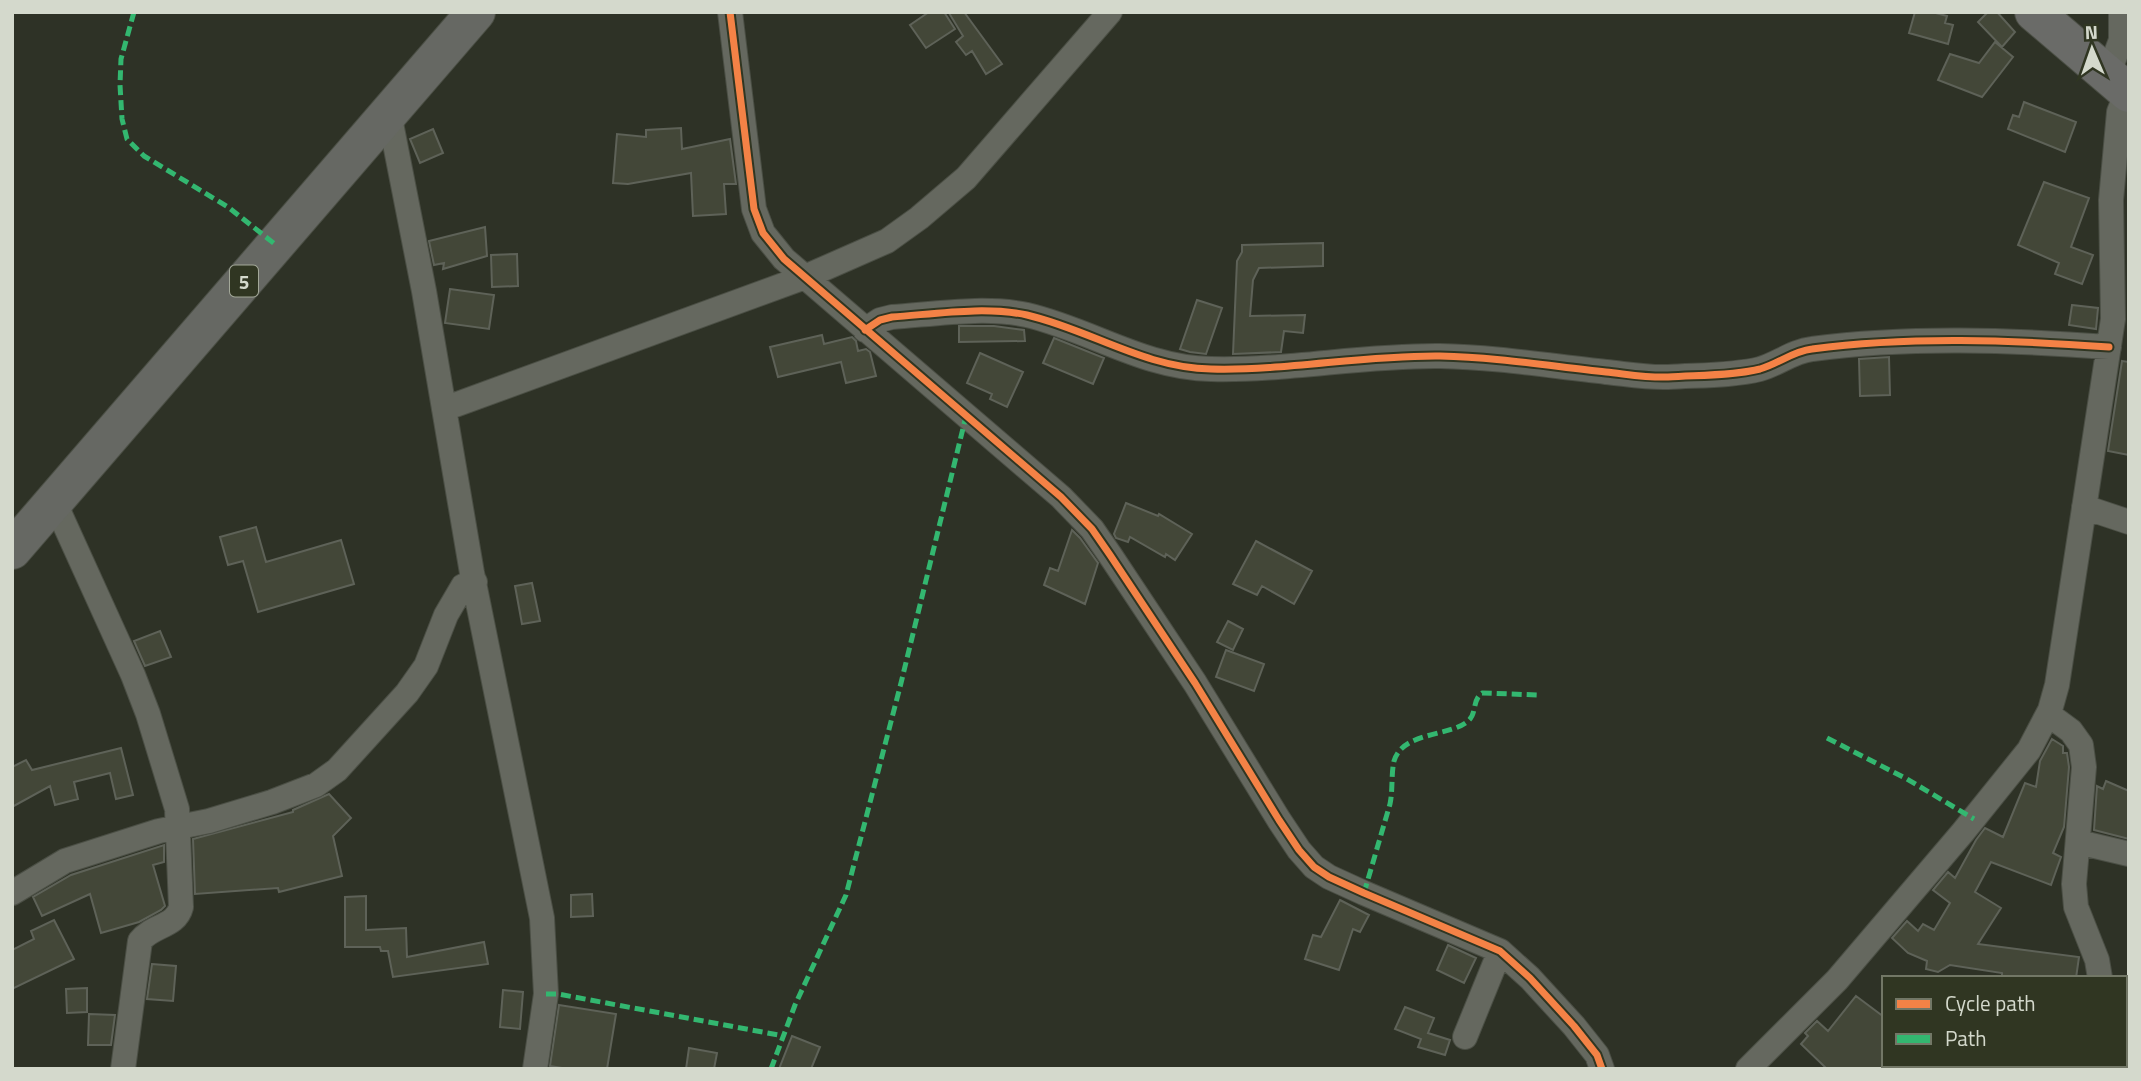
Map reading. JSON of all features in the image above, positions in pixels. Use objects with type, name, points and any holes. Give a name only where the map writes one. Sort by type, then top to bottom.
[{"type":"highway","points":[[2034,12],[2121,87]]},
{"type":"main road","name":"5","points":[[12,550],[477,12]]},
{"type":"street","points":[[730,12],[754,209],[763,233],[784,259],[1061,497],[1092,529],[1195,683],[1279,820],[1314,867],[1364,893],[1500,951],[1530,978],[1574,1027],[1597,1055],[1602,1069]]},
{"type":"street","points":[[444,409],[805,277],[887,241],[966,178],[1110,12]]},
{"type":"street","points":[[1752,1067],[1837,980],[1954,843],[2029,750],[2048,714],[2057,685],[2113,319],[2111,200],[2121,87],[2120,12]]},
{"type":"street","points":[[389,113],[424,291],[475,582],[542,918],[546,994],[535,1069]]},
{"type":"street","points":[[865,330],[880,320],[891,317],[998,311],[1049,321],[1146,359],[1184,368],[1246,368],[1437,356],[1508,359],[1545,366],[1662,377],[1761,369],[1802,350],[1853,344],[1936,339],[2109,347]]},
{"type":"street","points":[[54,502],[133,675],[148,713],[177,809],[181,907],[178,916],[170,923],[146,932],[140,941],[122,1069]]},
{"type":"street","points":[[2084,508],[2129,522]]},
{"type":"street","points":[[12,893],[65,862],[148,834],[209,821],[272,802],[316,785],[337,770],[407,693],[426,666],[446,615],[463,586],[475,582]]},
{"type":"street","points":[[2048,714],[2071,731],[2081,745],[2084,767],[2074,884],[2076,907],[2097,960],[2099,976]]},
{"type":"street","points":[[2078,842],[2129,854]]},
{"type":"street","points":[[1465,1037],[1500,951]]},
{"type":"building","points":[[929,12],[944,12],[955,29],[926,48],[910,25]]},
{"type":"building","points":[[964,12],[1002,64],[986,74],[972,51],[966,55],[956,42],[963,36],[949,13]]},
{"type":"building","points":[[1915,12],[1932,12],[1947,16],[1945,23],[1953,25],[1948,44],[1909,33]]},
{"type":"building","points":[[1988,12],[1997,12],[2015,32],[2002,47],[1978,22]]},
{"type":"building","points":[[1995,42],[2013,57],[1982,97],[1938,80],[1950,54],[1979,63]]},
{"type":"building","points":[[2024,102],[2076,122],[2065,152],[2008,129],[2013,115],[2019,117]]},
{"type":"building","points":[[681,128],[682,149],[730,139],[736,184],[724,184],[726,214],[693,216],[691,173],[628,184],[613,183],[617,134],[646,137],[646,130]]},
{"type":"building","points":[[433,129],[443,153],[420,163],[410,139]]},
{"type":"building","points":[[2044,182],[2089,198],[2071,247],[2093,255],[2082,284],[2055,274],[2059,263],[2018,245]]},
{"type":"building","points":[[485,227],[487,256],[443,269],[444,263],[434,265],[429,241]]},
{"type":"building","points":[[1323,243],[1323,266],[1259,268],[1253,280],[1250,316],[1305,315],[1303,333],[1284,331],[1281,352],[1233,354],[1237,261],[1242,245]]},
{"type":"building","points":[[517,254],[518,286],[492,287],[491,255]]},
{"type":"building","points":[[450,289],[494,295],[489,329],[445,323]]},
{"type":"building","points":[[1197,300],[1222,308],[1206,354],[1180,349]]},
{"type":"building","points":[[2072,305],[2098,308],[2096,329],[2069,325]]},
{"type":"building","points":[[959,326],[994,326],[1024,330],[1025,341],[959,342]]},
{"type":"building","points":[[822,335],[824,344],[852,337],[856,341],[858,351],[866,349],[870,352],[876,376],[846,383],[841,362],[778,377],[770,347]]},
{"type":"building","points":[[1054,338],[1104,358],[1093,384],[1043,363]]},
{"type":"building","points":[[980,353],[1023,372],[1007,407],[990,399],[992,394],[967,383]]},
{"type":"building","points":[[1889,357],[1890,395],[1860,396],[1859,359]]},
{"type":"building","points":[[2122,361],[2129,362],[2129,455],[2108,451]]},
{"type":"building","points":[[1126,503],[1158,516],[1159,514],[1192,534],[1175,560],[1130,537],[1128,542],[1116,538],[1114,534]]},
{"type":"building","points":[[256,527],[266,562],[341,540],[354,584],[258,612],[243,561],[228,565],[220,537]]},
{"type":"building","points":[[1072,530],[1098,563],[1085,604],[1044,585],[1050,568],[1058,571]]},
{"type":"building","points":[[1256,541],[1312,571],[1294,604],[1262,586],[1257,595],[1233,584]]},
{"type":"building","points":[[532,583],[540,621],[522,624],[515,586]]},
{"type":"building","points":[[1228,621],[1243,629],[1233,650],[1217,642]]},
{"type":"building","points":[[160,631],[171,657],[145,666],[134,641]]},
{"type":"building","points":[[1226,650],[1264,664],[1254,691],[1216,677]]},
{"type":"building","points":[[2052,739],[2063,746],[2063,753],[2067,753],[2069,767],[2064,827],[2053,853],[2061,857],[2051,885],[1991,862],[1975,892],[2001,908],[1978,944],[2079,957],[2076,976],[2002,976],[2002,973],[1950,965],[1938,972],[1926,969],[1927,961],[1908,953],[1892,938],[1907,921],[1918,931],[1923,924],[1934,930],[1950,903],[1933,890],[1948,872],[1955,878],[1985,828],[2003,837],[2025,783],[2036,787],[2040,761]]},
{"type":"building","points":[[121,748],[133,795],[116,799],[110,773],[74,782],[78,799],[55,805],[50,786],[12,807],[12,767],[26,760],[32,770]]},
{"type":"building","points":[[2106,781],[2129,791],[2129,839],[2094,830],[2097,786],[2103,789]]},
{"type":"building","points":[[329,794],[351,818],[333,836],[342,876],[279,892],[278,888],[195,894],[193,839],[293,812]]},
{"type":"building","points":[[164,845],[164,862],[153,865],[165,906],[161,910],[139,922],[101,933],[90,894],[42,916],[33,897],[71,875]]},
{"type":"building","points":[[592,894],[593,916],[571,917],[571,895]]},
{"type":"building","points":[[366,896],[366,930],[406,928],[407,957],[484,942],[488,964],[393,977],[388,951],[381,951],[380,947],[345,947],[345,897]]},
{"type":"building","points":[[1340,900],[1369,915],[1360,932],[1353,929],[1339,970],[1305,959],[1313,935],[1321,937]]},
{"type":"building","points":[[54,920],[74,959],[12,989],[12,950],[34,939],[31,931]]},
{"type":"building","points":[[1448,945],[1476,958],[1464,983],[1437,970]]},
{"type":"building","points":[[152,964],[176,966],[173,1001],[147,999]]},
{"type":"building","points":[[87,988],[87,1012],[67,1013],[66,989]]},
{"type":"building","points":[[503,990],[523,992],[520,1029],[500,1027]]},
{"type":"building","points":[[1856,996],[1882,1016],[1884,1069],[1827,1069],[1801,1044],[1808,1036],[1805,1033],[1817,1021],[1828,1031]]},
{"type":"building","points":[[559,1005],[616,1014],[607,1069],[550,1066]]},
{"type":"building","points":[[1405,1007],[1434,1018],[1428,1033],[1450,1040],[1445,1055],[1418,1047],[1421,1039],[1395,1029]]},
{"type":"building","points":[[89,1014],[115,1015],[111,1045],[88,1045]]},
{"type":"building","points":[[792,1036],[820,1047],[811,1069],[779,1069]]},
{"type":"building","points":[[689,1048],[717,1053],[714,1069],[686,1069]]},
{"type":"marked path","points":[[134,12],[121,59],[122,119],[127,139],[144,156],[228,207],[276,245]]},
{"type":"marked path","points":[[771,1069],[795,1005],[846,895],[966,416]]},
{"type":"marked path","points":[[1364,893],[1390,804],[1393,766],[1399,751],[1417,739],[1450,730],[1468,721],[1482,693],[1539,695]]},
{"type":"marked path","points":[[1827,738],[1907,779],[1974,819]]},
{"type":"marked path","points":[[546,994],[784,1036]]},
{"type":"cycle path","points":[[730,12],[754,209],[763,233],[784,259],[1061,497],[1092,529],[1195,683],[1279,820],[1314,867],[1364,893],[1500,951],[1530,978],[1574,1026],[1597,1055],[1602,1069]]},
{"type":"cycle path","points":[[865,330],[880,320],[892,317],[960,312],[1011,312],[1051,322],[1140,355],[1186,367],[1240,369],[1440,356],[1660,377],[1749,371],[1767,367],[1805,350],[1886,342],[1998,341],[2109,347]]}]
